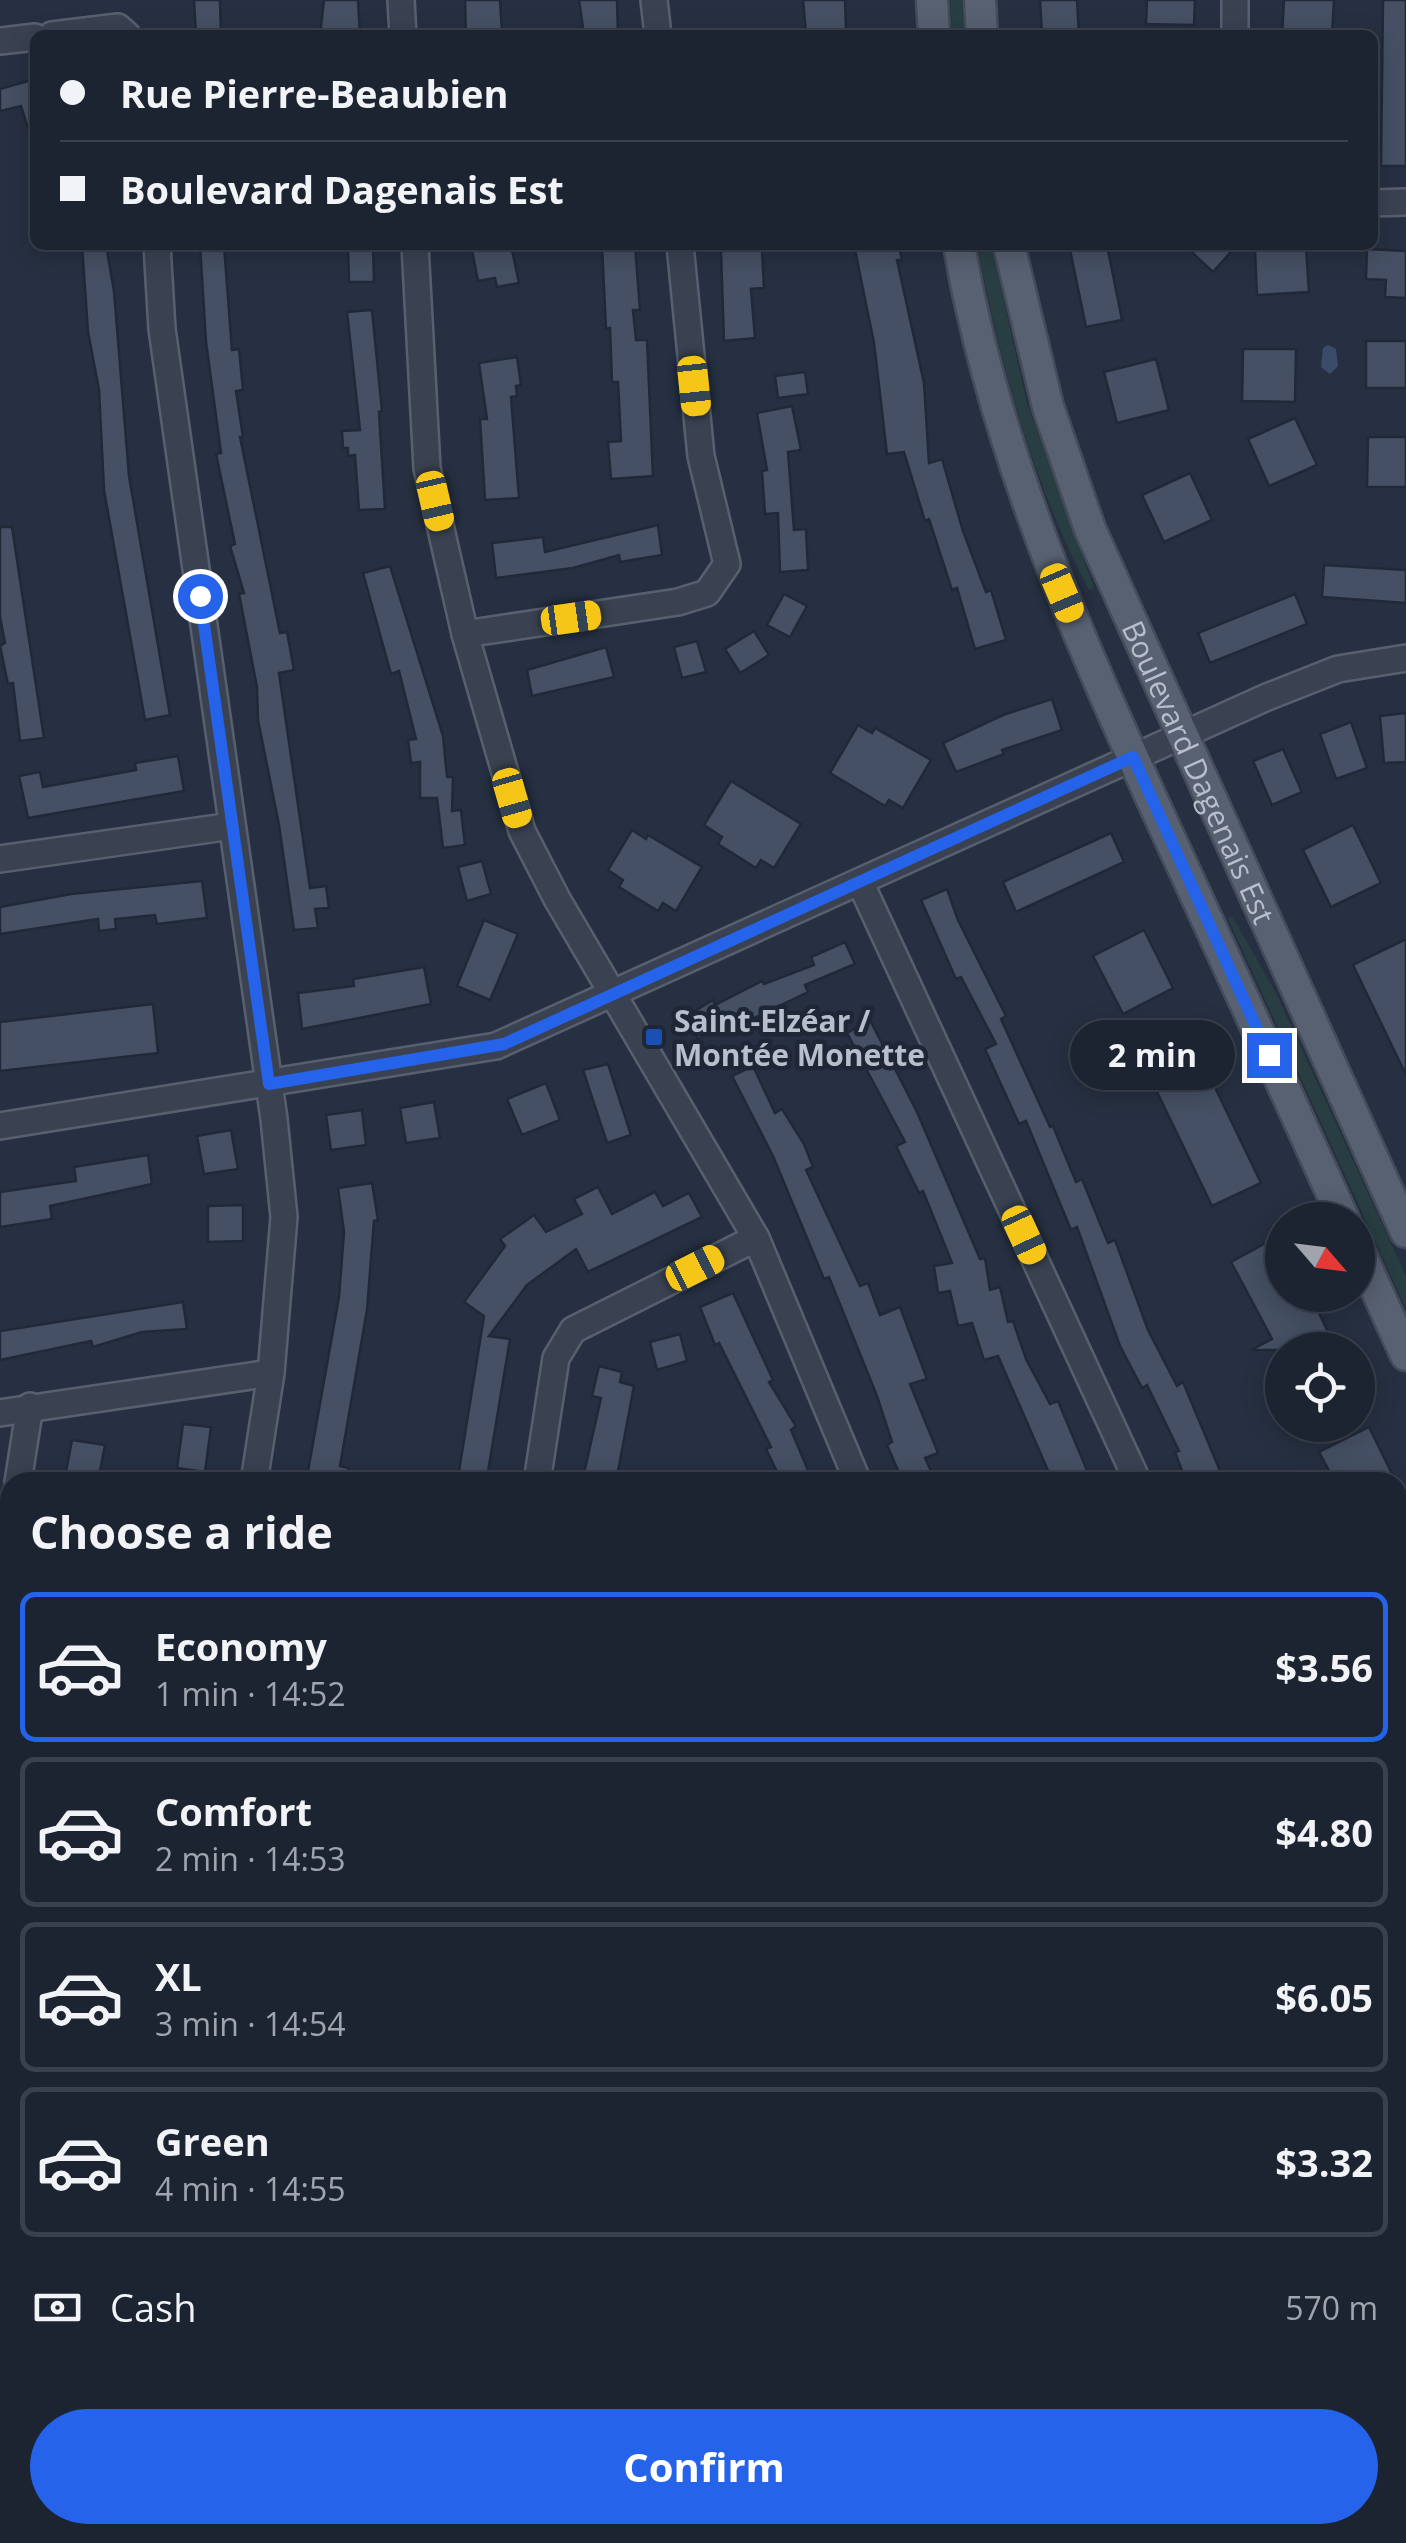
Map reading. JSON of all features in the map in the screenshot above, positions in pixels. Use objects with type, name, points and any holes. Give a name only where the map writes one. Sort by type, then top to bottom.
[{"type":"main road","points":[[932,0],[934,30]]},
{"type":"main road","points":[[980,0],[982,30]]},
{"type":"main road","name":"Boulevard Dagenais Est","points":[[960,250],[995,404],[1025,500],[1133,757],[1336,1202]]},
{"type":"main road","name":"Boulevard Dagenais Est","points":[[1009,250],[1034,358],[1073,484],[1180,736],[1406,1232]]},
{"type":"main road","points":[[1375,1286],[1406,1354]]},
{"type":"street","points":[[402,0],[404,30]]},
{"type":"street","points":[[654,0],[657,30]]},
{"type":"street","points":[[1235,0],[1235,30]]},
{"type":"street","points":[[93,30],[121,30]]},
{"type":"street","points":[[0,41],[30,38]]},
{"type":"street","points":[[1378,204],[1406,202]]},
{"type":"street","points":[[157,250],[162,329],[269,1084],[284,1218],[271,1373],[256,1472]]},
{"type":"street","points":[[415,250],[427,468],[465,634],[522,831],[756,1238],[854,1472]]},
{"type":"street","points":[[465,634],[678,602],[707,593],[727,564],[702,456],[681,250]]},
{"type":"street","points":[[0,1126],[486,1049],[1180,736],[1338,670],[1406,658]]},
{"type":"street","points":[[0,859],[232,826]]},
{"type":"street","points":[[860,882],[1133,1472]]},
{"type":"street","points":[[538,1472],[556,1358],[573,1330],[756,1238]]},
{"type":"street","points":[[0,1413],[271,1373]]},
{"type":"street","points":[[20,1472],[30,1406]]},
{"type":"green space","points":[[950,0],[962,0],[965,30],[952,30]]},
{"type":"green space","points":[[978,250],[992,250],[1027,403],[1094,588],[1089,590],[1035,465],[997,335]]},
{"type":"green space","points":[[1232,916],[1276,993],[1372,1202],[1357,1202],[1228,918]]},
{"type":"green space","points":[[1375,1209],[1406,1276],[1406,1309],[1375,1241]]},
{"type":"water","points":[[1328,345],[1336,349],[1338,366],[1330,374],[1321,367],[1323,348]]},
{"type":"building","points":[[194,0],[220,0],[221,30],[196,30]]},
{"type":"building","points":[[324,0],[358,0],[360,30],[321,30]]},
{"type":"building","points":[[465,0],[500,0],[502,30],[466,30]]},
{"type":"building","points":[[579,0],[617,0],[618,30],[583,30]]},
{"type":"building","points":[[803,0],[845,0],[846,30],[806,30]]},
{"type":"building","points":[[1040,0],[1077,0],[1079,30],[1042,30]]},
{"type":"building","points":[[1147,0],[1195,0],[1194,25],[1146,24]]},
{"type":"building","points":[[1284,0],[1334,0],[1332,30],[1282,30]]},
{"type":"building","points":[[1383,0],[1406,0],[1406,166],[1381,166]]},
{"type":"building","points":[[30,80],[30,135],[21,106],[0,111],[0,89]]},
{"type":"building","points":[[82,250],[107,250],[114,291],[129,476],[170,715],[145,720],[104,490],[99,390],[88,332]]},
{"type":"building","points":[[200,250],[224,250],[232,350],[239,349],[243,390],[236,391],[240,437],[280,633],[287,632],[294,670],[279,673],[310,888],[326,886],[329,908],[315,909],[318,928],[294,930],[239,594],[244,593],[230,546],[235,544],[216,454],[221,453],[206,342]]},
{"type":"building","points":[[348,250],[373,250],[374,282],[349,282]]},
{"type":"building","points":[[472,250],[512,250],[519,283],[497,287],[495,278],[478,281]]},
{"type":"building","points":[[602,250],[635,250],[640,310],[633,310],[636,340],[647,340],[653,476],[611,479],[608,442],[621,441],[618,382],[612,382],[610,328],[606,329]]},
{"type":"building","points":[[762,250],[764,288],[751,289],[755,338],[724,341],[721,251]]},
{"type":"building","points":[[855,250],[900,250],[902,260],[897,260],[924,383],[929,463],[942,459],[963,531],[986,592],[991,590],[1006,640],[975,649],[957,588],[952,590],[929,519],[925,521],[904,452],[887,454],[874,343]]},
{"type":"building","points":[[1070,250],[1108,250],[1122,320],[1086,327]]},
{"type":"building","points":[[1189,250],[1233,250],[1213,272]]},
{"type":"building","points":[[1255,250],[1306,250],[1309,292],[1257,295]]},
{"type":"building","points":[[1367,250],[1406,251],[1406,298],[1385,297],[1386,280],[1366,279]]},
{"type":"building","points":[[372,310],[382,411],[379,412],[385,509],[359,510],[355,455],[348,456],[348,448],[343,448],[342,431],[360,430],[347,312]]},
{"type":"building","points":[[1366,341],[1406,341],[1406,388],[1366,388]]},
{"type":"building","points":[[1243,349],[1296,349],[1295,402],[1242,401]]},
{"type":"building","points":[[517,357],[521,385],[516,386],[517,396],[511,397],[519,498],[485,500],[480,419],[487,419],[479,363]]},
{"type":"building","points":[[1156,359],[1169,410],[1117,423],[1104,372]]},
{"type":"building","points":[[805,372],[808,394],[778,398],[775,376]]},
{"type":"building","points":[[792,406],[801,450],[788,452],[794,530],[806,529],[808,570],[780,572],[778,513],[765,514],[762,471],[767,470],[757,413]]},
{"type":"building","points":[[1295,418],[1317,465],[1269,486],[1248,439]]},
{"type":"building","points":[[1368,437],[1406,437],[1406,487],[1367,487]]},
{"type":"building","points":[[1190,473],[1212,520],[1164,542],[1142,495]]},
{"type":"building","points":[[658,525],[662,555],[620,562],[619,555],[573,568],[496,578],[492,543],[543,537],[545,552]]},
{"type":"building","points":[[0,527],[12,527],[44,738],[20,741],[13,683],[8,684],[0,646],[5,643],[0,617]]},
{"type":"building","points":[[1324,565],[1406,570],[1406,603],[1322,597]]},
{"type":"building","points":[[390,566],[443,736],[447,777],[453,777],[452,811],[461,810],[465,845],[443,848],[437,798],[420,798],[420,762],[411,763],[408,740],[416,739],[399,671],[391,674],[363,573]]},
{"type":"building","points":[[784,594],[807,606],[790,637],[767,625]]},
{"type":"building","points":[[1295,594],[1307,624],[1210,663],[1198,633]]},
{"type":"building","points":[[754,631],[769,655],[740,673],[725,649]]},
{"type":"building","points":[[697,641],[706,672],[682,678],[674,647]]},
{"type":"building","points":[[606,647],[614,677],[532,696],[527,670]]},
{"type":"building","points":[[1052,699],[1062,730],[1002,750],[1004,754],[956,772],[943,743],[1003,715]]},
{"type":"building","points":[[1406,713],[1406,762],[1384,763],[1380,716]]},
{"type":"building","points":[[1351,722],[1367,768],[1336,779],[1320,734]]},
{"type":"building","points":[[858,725],[872,733],[875,728],[931,760],[903,808],[889,800],[885,806],[830,773]]},
{"type":"building","points":[[1283,749],[1302,792],[1272,805],[1253,761]]},
{"type":"building","points":[[178,756],[184,791],[28,818],[19,776],[40,772],[43,787],[136,770],[135,763]]},
{"type":"building","points":[[731,781],[801,824],[774,868],[761,860],[756,868],[718,844],[722,837],[704,825]]},
{"type":"building","points":[[1353,825],[1381,883],[1331,907],[1303,850]]},
{"type":"building","points":[[632,830],[646,839],[648,835],[702,867],[676,911],[663,903],[658,911],[619,887],[623,880],[608,870]]},
{"type":"building","points":[[1111,833],[1124,862],[1016,912],[1003,882]]},
{"type":"building","points":[[482,861],[491,894],[467,901],[458,867]]},
{"type":"building","points":[[202,881],[207,918],[157,924],[155,915],[115,919],[116,929],[99,931],[98,919],[0,934],[0,907],[71,894]]},
{"type":"building","points":[[947,889],[958,920],[1006,1016],[1001,1019],[1050,1127],[1053,1126],[1076,1182],[1082,1179],[1108,1243],[1115,1240],[1148,1330],[1177,1386],[1183,1382],[1220,1472],[1182,1472],[1175,1452],[1179,1451],[1147,1385],[1142,1388],[1120,1346],[1077,1227],[1071,1230],[1026,1121],[1019,1124],[985,1049],[996,1044],[961,977],[956,979],[921,900]]},
{"type":"building","points":[[484,920],[518,934],[490,1000],[457,986]]},
{"type":"building","points":[[1144,930],[1173,988],[1123,1014],[1093,956]]},
{"type":"building","points":[[1406,939],[1406,1075],[1353,965]]},
{"type":"building","points":[[845,942],[855,964],[805,985],[808,992],[742,1024],[738,1015],[698,1039],[685,1017],[713,1000],[715,1005],[762,981],[764,984],[814,965],[811,957]]},
{"type":"building","points":[[424,967],[431,1004],[302,1029],[298,993],[354,986],[353,979]]},
{"type":"building","points":[[153,1004],[158,1053],[0,1071],[0,1022]]},
{"type":"building","points":[[870,1020],[917,1112],[980,1259],[985,1258],[990,1290],[1000,1287],[1008,1322],[1013,1321],[1026,1359],[1050,1404],[1058,1401],[1088,1472],[1049,1472],[998,1356],[984,1360],[972,1323],[958,1326],[950,1291],[938,1293],[934,1266],[952,1263],[923,1191],[919,1193],[896,1146],[905,1142],[847,1033]]},
{"type":"building","points":[[1195,1046],[1261,1183],[1212,1206],[1147,1071]]},
{"type":"building","points":[[608,1064],[631,1135],[607,1143],[583,1070]]},
{"type":"building","points":[[753,1066],[775,1113],[782,1109],[804,1144],[813,1167],[806,1170],[860,1286],[868,1283],[880,1315],[900,1307],[927,1379],[910,1384],[938,1453],[925,1458],[931,1472],[899,1472],[887,1445],[892,1442],[877,1396],[829,1277],[824,1279],[773,1156],[732,1076]]},
{"type":"building","points":[[546,1083],[560,1120],[522,1135],[507,1099]]},
{"type":"building","points":[[434,1102],[440,1138],[406,1143],[400,1108]]},
{"type":"building","points":[[362,1110],[366,1145],[331,1150],[326,1115]]},
{"type":"building","points":[[231,1130],[238,1169],[204,1174],[197,1136]]},
{"type":"building","points":[[148,1155],[152,1184],[50,1206],[52,1219],[0,1227],[0,1192],[76,1181],[74,1167]]},
{"type":"building","points":[[372,1183],[378,1220],[374,1221],[367,1310],[340,1466],[349,1468],[348,1472],[308,1472],[339,1297],[344,1232],[338,1188]]},
{"type":"building","points":[[598,1187],[612,1214],[655,1192],[663,1206],[689,1193],[702,1217],[588,1272],[576,1249],[527,1285],[489,1336],[510,1339],[488,1472],[459,1471],[484,1316],[464,1302],[505,1246],[500,1239],[534,1215],[546,1232],[582,1214],[574,1199]]},
{"type":"building","points":[[243,1205],[243,1241],[208,1242],[208,1206]]},
{"type":"building","points":[[1265,1243],[1265,1312],[1318,1312],[1328,1332],[1268,1332],[1231,1262]]},
{"type":"building","points":[[733,1293],[773,1380],[769,1382],[796,1426],[791,1430],[809,1472],[777,1472],[766,1449],[771,1447],[719,1343],[715,1345],[700,1307]]},
{"type":"building","points":[[183,1302],[187,1329],[142,1332],[93,1347],[91,1341],[0,1360],[0,1331]]},
{"type":"building","points":[[680,1334],[687,1361],[657,1370],[650,1342]]},
{"type":"building","points":[[599,1366],[622,1372],[620,1382],[634,1386],[618,1472],[584,1472],[601,1398],[592,1396]]},
{"type":"building","points":[[183,1424],[211,1427],[205,1472],[177,1468]]},
{"type":"building","points":[[1375,1439],[1391,1472],[1330,1472],[1319,1452],[1339,1442]]},
{"type":"building","points":[[72,1440],[105,1445],[100,1472],[66,1472]]},
{"type":"place","name":"Saint-Elzéar / Montée Monette","points":[[654,1037]]},
{"type":"route","points":[[200,596],[269,1084],[504,1044],[1133,757],[1269,1055]]}]
